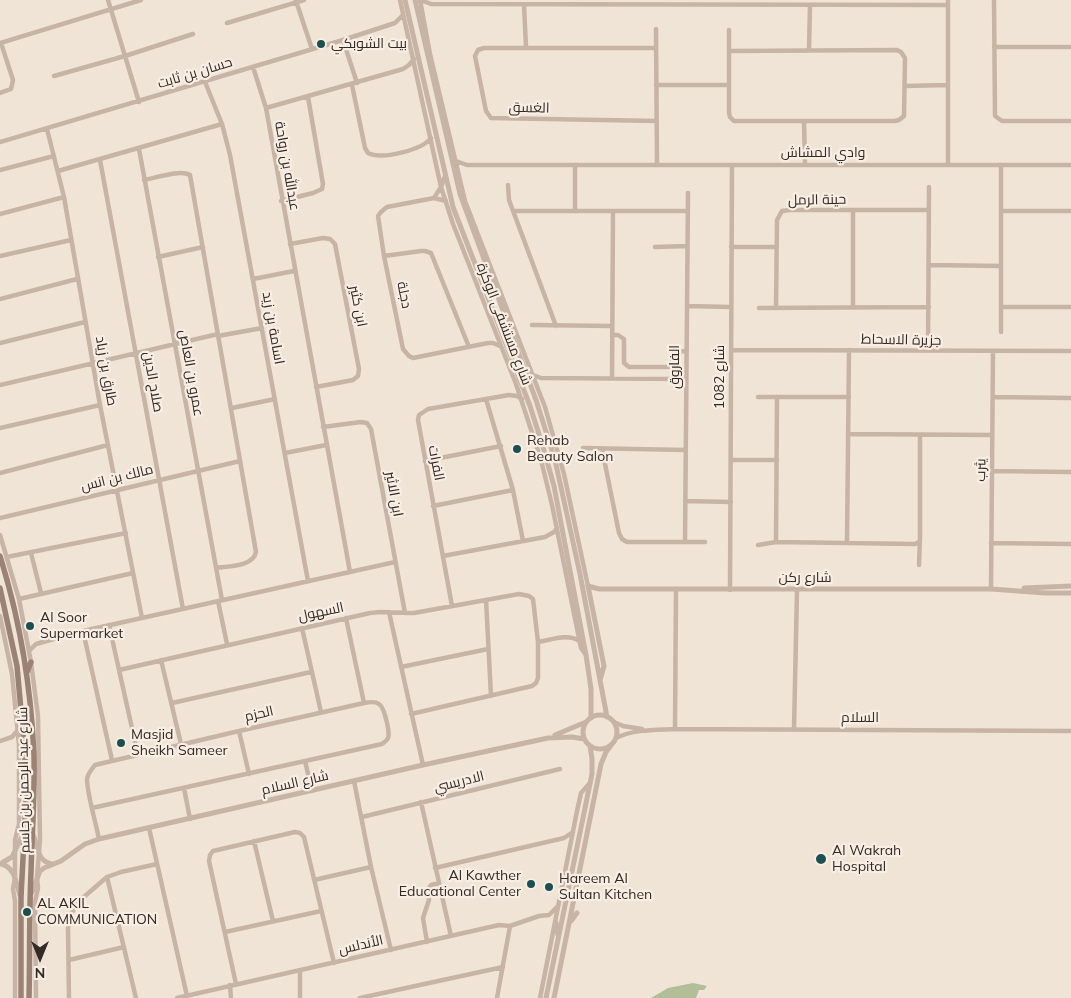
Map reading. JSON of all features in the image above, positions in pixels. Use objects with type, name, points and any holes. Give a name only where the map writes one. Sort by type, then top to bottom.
[{"type":"main road","name":"شارع عبد الرحمن بن جاسم","points":[[0,556],[12,600],[27,672],[34,755],[30,897],[30,998]]},
{"type":"main road","name":"شارع عبد الرحمن بن جاسم","points":[[0,588],[17,666],[25,746],[26,780],[21,897],[21,998]]},
{"type":"main road","points":[[27,672],[31,662]]},
{"type":"main road","points":[[12,674],[17,666]]},
{"type":"street","points":[[108,0],[138,102]]},
{"type":"street","points":[[0,93],[11,88],[13,80],[1,43],[141,0]]},
{"type":"street","points":[[228,23],[304,0]]},
{"type":"street","name":"شارع مستشفى الوكرة","points":[[400,0],[442,188],[453,224],[516,384],[541,460],[557,528],[579,641],[586,655]]},
{"type":"street","name":"شارع مستشفى الوكرة","points":[[405,0],[453,207],[530,406],[554,486],[592,689],[589,720]]},
{"type":"street","name":"شارع مستشفى الوكرة","points":[[415,0],[457,183],[536,400],[557,468],[580,574],[607,717]]},
{"type":"street","points":[[420,0],[430,4],[524,5],[582,2],[708,2],[810,5],[948,3],[948,165]]},
{"type":"street","name":"شارع مستشفى الوكرة","points":[[420,0],[466,201],[538,388],[564,474],[604,666],[600,680]]},
{"type":"street","points":[[994,0],[994,112],[997,118],[1002,121],[1071,121]]},
{"type":"street","points":[[296,1],[312,49]]},
{"type":"street","points":[[422,14],[424,9],[430,4]]},
{"type":"street","points":[[524,5],[526,47]]},
{"type":"street","points":[[809,50],[810,5]]},
{"type":"street","points":[[395,23],[399,21],[403,14]]},
{"type":"street","points":[[395,23],[403,24],[413,36]]},
{"type":"street","name":"حسان بن ثابت","points":[[0,142],[205,82],[395,23]]},
{"type":"street","points":[[656,29],[657,165]]},
{"type":"street","points":[[729,30],[729,51],[729,85],[729,112],[734,121],[899,120],[904,116],[905,58],[897,50],[729,51]]},
{"type":"street","points":[[54,76],[193,34]]},
{"type":"street","points":[[343,40],[355,84],[365,148],[368,153],[380,156],[420,147],[431,138]]},
{"type":"street","points":[[994,47],[1071,47]]},
{"type":"street","name":"الغسق","points":[[656,48],[484,48],[476,52],[475,61],[486,111],[491,118],[657,121]]},
{"type":"street","points":[[266,108],[403,69],[414,59]]},
{"type":"street","name":"عبدالله بن رواحة","points":[[253,67],[266,108],[281,201],[350,572]]},
{"type":"street","points":[[403,69],[416,73]]},
{"type":"street","name":"اسامة بن زيد","points":[[205,82],[222,124],[230,156],[308,581]]},
{"type":"street","points":[[656,85],[729,85]]},
{"type":"street","points":[[905,86],[948,86]]},
{"type":"street","points":[[281,201],[313,193],[322,188],[323,184],[308,97]]},
{"type":"street","points":[[804,121],[805,164]]},
{"type":"street","points":[[58,172],[222,124]]},
{"type":"street","name":"طارق بن زياد","points":[[47,129],[64,198],[92,362],[142,618]]},
{"type":"street","points":[[420,147],[434,153]]},
{"type":"street","name":"عمرو بن العاص","points":[[139,149],[216,568],[227,644]]},
{"type":"street","points":[[449,151],[456,161]]},
{"type":"street","points":[[0,170],[54,156]]},
{"type":"street","name":"صلاح الدين","points":[[100,160],[183,609]]},
{"type":"street","name":"وادي المشاش","points":[[456,161],[467,165],[1071,165]]},
{"type":"street","points":[[457,183],[461,170],[467,165]]},
{"type":"street","points":[[574,165],[575,211]]},
{"type":"street","name":"شارع 1082","points":[[730,590],[732,165]]},
{"type":"street","points":[[1000,332],[1001,165]]},
{"type":"street","points":[[144,180],[179,173],[190,175],[204,247],[256,552],[255,557],[250,562],[216,568]]},
{"type":"street","points":[[434,198],[442,188],[445,176]]},
{"type":"street","points":[[508,185],[509,200],[556,326]]},
{"type":"street","points":[[928,351],[929,188]]},
{"type":"street","name":"الفاروق","points":[[685,542],[688,193]]},
{"type":"street","points":[[0,214],[64,198]]},
{"type":"street","name":"دجلة","points":[[453,207],[446,201],[434,198],[387,207],[380,212],[378,220],[384,256],[405,354],[419,357],[488,344],[501,346]]},
{"type":"street","name":"حينة الرمل","points":[[776,308],[777,220],[783,210],[852,210],[853,307]]},
{"type":"street","points":[[852,210],[929,210]]},
{"type":"street","points":[[513,211],[688,211]]},
{"type":"street","points":[[612,378],[613,211]]},
{"type":"street","points":[[1001,211],[1071,211]]},
{"type":"street","name":"ابن كثير","points":[[290,244],[323,238],[330,239],[334,244],[357,359],[358,376],[353,380],[316,387]]},
{"type":"street","points":[[0,256],[71,240]]},
{"type":"street","points":[[655,247],[687,246]]},
{"type":"street","points":[[158,257],[204,247]]},
{"type":"street","points":[[731,247],[776,247]]},
{"type":"street","points":[[384,256],[421,251],[431,253],[469,347]]},
{"type":"street","points":[[929,265],[1001,266]]},
{"type":"street","points":[[253,279],[294,271]]},
{"type":"street","points":[[0,299],[77,279]]},
{"type":"street","points":[[687,306],[731,307]]},
{"type":"street","points":[[759,308],[929,307]]},
{"type":"street","points":[[1001,307],[1071,307]]},
{"type":"street","points":[[0,343],[85,322]]},
{"type":"street","points":[[532,325],[612,326]]},
{"type":"street","points":[[0,385],[174,343],[262,328]]},
{"type":"street","points":[[488,344],[494,337],[495,332]]},
{"type":"street","points":[[612,335],[618,335],[624,339],[624,363],[629,367],[669,367],[675,352],[686,351]]},
{"type":"street","name":"جزيرة الاسحاط","points":[[731,350],[1071,351]]},
{"type":"street","points":[[847,543],[849,350]]},
{"type":"street","name":"يثرب","points":[[991,589],[993,352]]},
{"type":"street","points":[[532,375],[545,378],[686,379]]},
{"type":"street","points":[[536,400],[538,384],[545,378]]},
{"type":"street","points":[[509,395],[516,384]]},
{"type":"street","name":"الفرات","points":[[452,606],[418,427],[419,415],[428,409],[509,395],[521,398],[530,406]]},
{"type":"street","points":[[758,396],[849,397]]},
{"type":"street","points":[[776,542],[777,397]]},
{"type":"street","points":[[993,397],[1071,398]]},
{"type":"street","points":[[232,408],[275,399]]},
{"type":"street","points":[[486,399],[513,490],[524,541]]},
{"type":"street","points":[[0,428],[100,405]]},
{"type":"street","name":"ابن الاثير","points":[[323,427],[361,422],[367,423],[371,429],[405,613]]},
{"type":"street","points":[[959,429],[959,435]]},
{"type":"street","points":[[848,434],[992,435]]},
{"type":"street","points":[[919,565],[920,435]]},
{"type":"street","points":[[284,453],[326,444]]},
{"type":"street","points":[[0,472],[108,445]]},
{"type":"street","points":[[425,461],[501,446]]},
{"type":"street","points":[[583,448],[686,450]]},
{"type":"street","points":[[602,449],[619,534],[622,539],[627,542],[705,542]]},
{"type":"street","points":[[731,460],[777,460]]},
{"type":"street","name":"مالك بن انس","points":[[0,518],[240,461]]},
{"type":"street","points":[[992,471],[1071,472]]},
{"type":"street","points":[[433,506],[513,490]]},
{"type":"street","points":[[685,501],[730,502]]},
{"type":"street","points":[[443,556],[545,537],[557,528],[560,519]]},
{"type":"street","points":[[7,557],[126,533]]},
{"type":"street","name":"شارع عبد الرحمن بن جاسم","points":[[0,535],[19,599],[31,662],[39,728],[40,840],[38,888],[35,902],[36,998]]},
{"type":"street","points":[[545,537],[559,540]]},
{"type":"street","points":[[758,545],[776,542],[915,544],[920,542]]},
{"type":"street","points":[[991,543],[1071,544]]},
{"type":"street","points":[[31,553],[41,593]]},
{"type":"street","points":[[29,651],[36,644],[84,631],[395,562]]},
{"type":"street","points":[[19,599],[133,573]]},
{"type":"street","name":"شارع مستشفى الوكرة","points":[[580,574],[588,586]]},
{"type":"street","name":"شارع ركن","points":[[588,586],[599,589],[676,590],[1010,589],[1071,586]]},
{"type":"street","points":[[590,598],[599,589]]},
{"type":"street","name":"شارع ركن","points":[[1010,589],[1045,593],[1071,593]]},
{"type":"street","points":[[676,590],[676,729]]},
{"type":"street","points":[[794,730],[797,590]]},
{"type":"street","name":"السهول","points":[[119,670],[346,618],[380,612],[414,613],[519,594],[530,596],[534,604],[538,642]]},
{"type":"street","points":[[486,600],[491,696]]},
{"type":"street","points":[[389,612],[423,765]]},
{"type":"street","name":"شارع عبد الرحمن بن جاسم","points":[[0,616],[12,674],[19,746],[19,824],[15,840],[15,878],[13,883],[16,901],[15,998]]},
{"type":"street","points":[[92,808],[382,744],[387,740],[388,734],[384,710],[379,704],[372,702],[364,703],[346,618]]},
{"type":"street","points":[[109,626],[138,755]]},
{"type":"street","points":[[567,637],[573,633],[576,627]]},
{"type":"street","points":[[302,628],[321,712]]},
{"type":"street","points":[[84,631],[112,760]]},
{"type":"street","points":[[26,637],[30,642],[36,644]]},
{"type":"street","points":[[412,714],[532,686],[538,678],[538,642],[567,637],[579,641]]},
{"type":"street","points":[[401,667],[488,648]]},
{"type":"street","points":[[161,660],[181,744]]},
{"type":"street","points":[[172,703],[311,672]]},
{"type":"street","name":"الحزم","points":[[99,839],[87,778],[95,765],[239,730],[364,703]]},
{"type":"street","points":[[554,998],[601,764],[606,752],[612,744],[616,738],[614,722],[607,717],[599,716],[589,720],[583,730],[584,739],[590,746],[599,749],[612,744]]},
{"type":"street","name":"شارع السلام","points":[[548,738],[589,720]]},
{"type":"street","name":"السلام","points":[[614,722],[623,726],[649,730]]},
{"type":"street","points":[[0,740],[10,738],[18,729]]},
{"type":"street","name":"السلام","points":[[616,738],[624,734],[649,730],[676,729],[1071,731]]},
{"type":"street","points":[[239,730],[248,774]]},
{"type":"street","name":"شارع السلام","points":[[37,877],[44,868],[61,861],[85,844],[99,839],[548,738],[572,737],[584,739]]},
{"type":"street","points":[[10,738],[15,740],[19,746]]},
{"type":"street","points":[[546,998],[590,783],[592,759],[590,746]]},
{"type":"street","points":[[305,761],[312,790]]},
{"type":"street","name":"الادريسي","points":[[362,817],[560,769]]},
{"type":"street","points":[[354,781],[371,867],[391,950]]},
{"type":"street","points":[[540,998],[581,793],[590,783]]},
{"type":"street","points":[[184,788],[190,818]]},
{"type":"street","points":[[421,802],[450,936]]},
{"type":"street","points":[[149,828],[187,996]]},
{"type":"street","points":[[0,864],[12,857],[24,832]]},
{"type":"street","points":[[231,998],[233,985],[225,932],[209,861],[213,851],[295,832],[300,833],[304,837],[334,963]]},
{"type":"street","points":[[435,868],[559,840],[573,832]]},
{"type":"street","points":[[32,834],[38,853],[44,862],[53,864]]},
{"type":"street","points":[[559,840],[564,842],[570,851]]},
{"type":"street","points":[[254,841],[273,921]]},
{"type":"street","points":[[0,864],[10,867],[21,897]]},
{"type":"street","points":[[69,998],[68,928],[71,914],[78,902],[107,877],[157,864]]},
{"type":"street","points":[[314,880],[371,867]]},
{"type":"street","points":[[30,897],[37,877]]},
{"type":"street","points":[[107,877],[136,998]]},
{"type":"street","points":[[427,942],[423,921],[429,900],[428,889],[431,885],[439,883]]},
{"type":"street","points":[[558,906],[549,915],[556,923],[559,938]]},
{"type":"street","points":[[225,932],[321,911]]},
{"type":"street","points":[[569,923],[577,913]]},
{"type":"street","name":"الأندلس","points":[[179,998],[499,925],[510,926],[539,916],[549,915]]},
{"type":"street","points":[[497,998],[510,926]]},
{"type":"street","points":[[69,960],[124,947]]},
{"type":"street","points":[[360,998],[503,967]]},
{"type":"street","points":[[300,971],[300,998]]},
{"type":"green space","points":[[693,983],[707,986],[704,990],[699,990],[696,998],[651,998],[668,988]]},
{"type":"place","name":"بيت الشوبكي","points":[[321,44]]},
{"type":"place","name":"Rehab Beauty Salon","points":[[517,449]]},
{"type":"place","name":"Al Soor Supermarket","points":[[30,626]]},
{"type":"place","name":"Masjid Sheikh Sameer","points":[[121,743]]},
{"type":"place","name":"Al Wakrah Hospital","points":[[821,859]]},
{"type":"place","name":"Al Kawther Educational Center","points":[[531,884]]},
{"type":"place","name":"Hareem Al Sultan Kitchen","points":[[549,887]]},
{"type":"place","name":"AL AKIL COMMUNICATION","points":[[27,912]]}]
